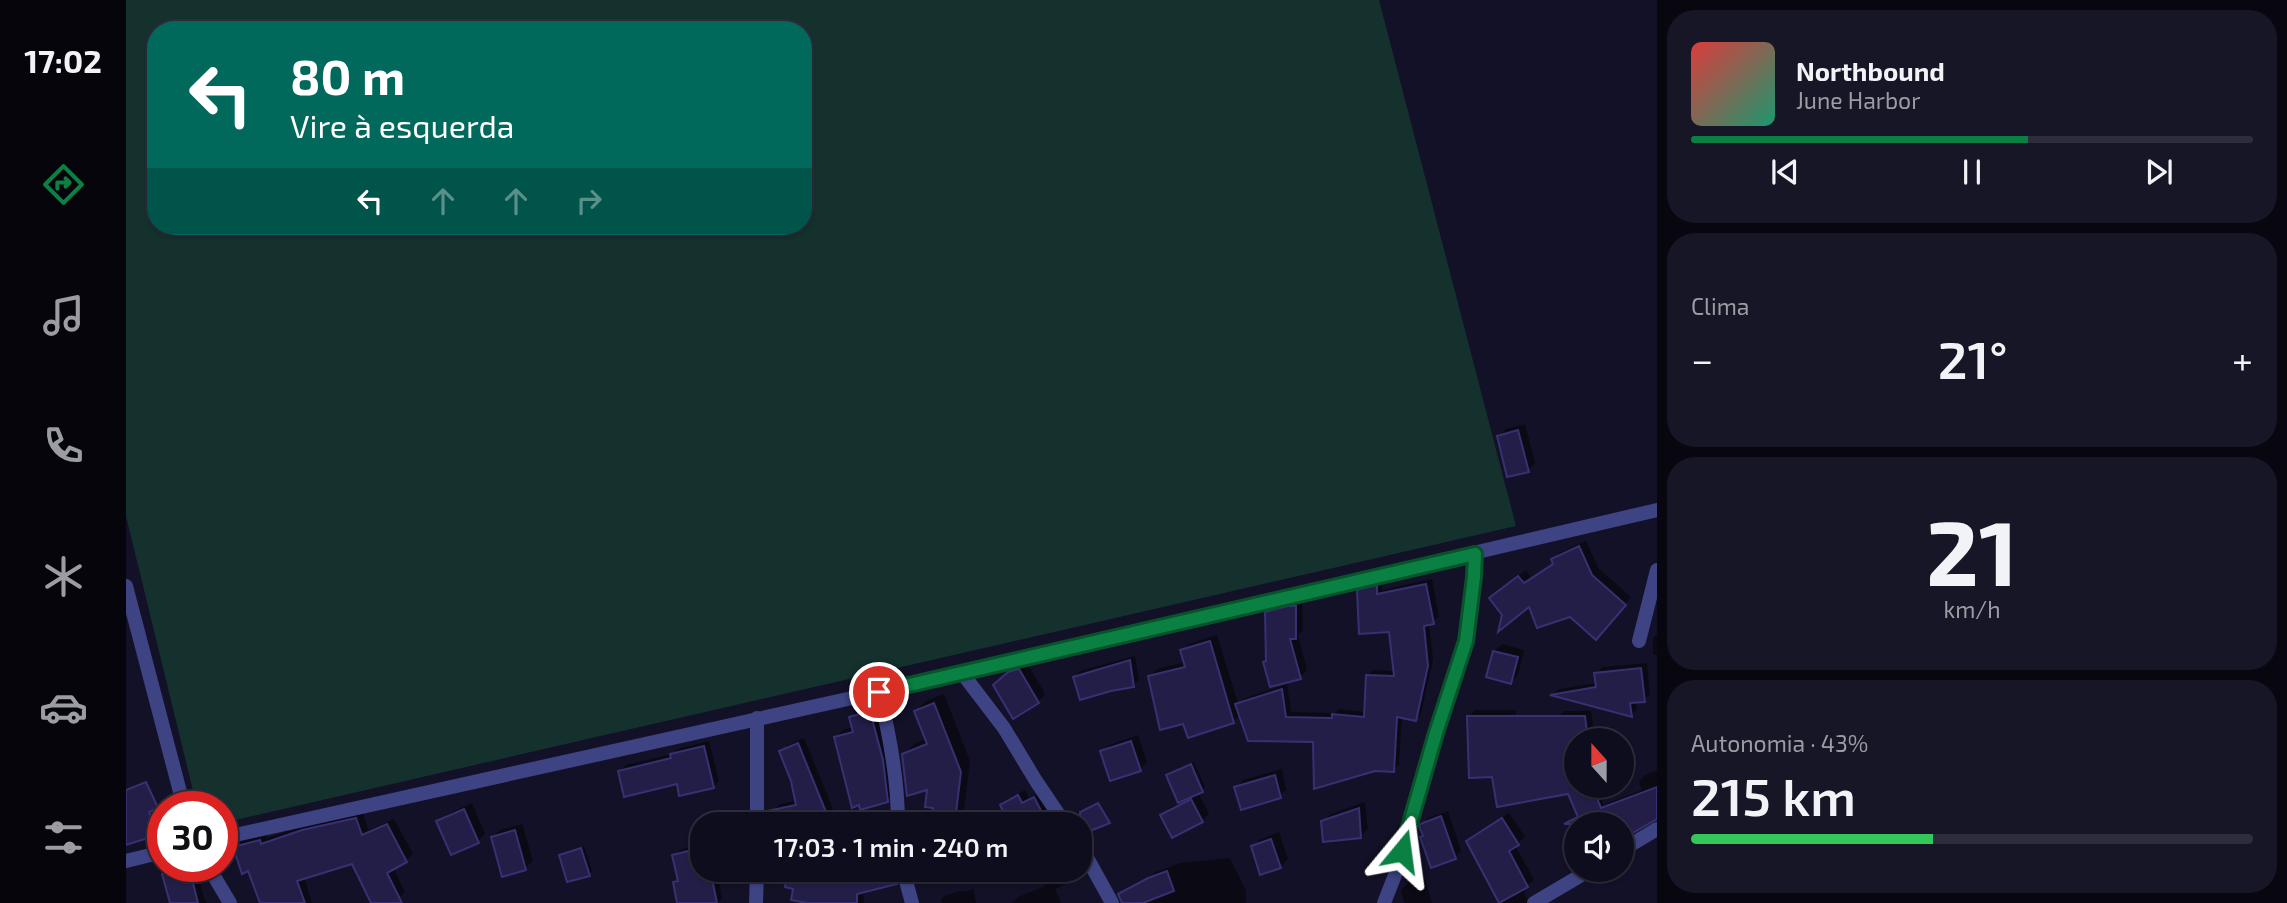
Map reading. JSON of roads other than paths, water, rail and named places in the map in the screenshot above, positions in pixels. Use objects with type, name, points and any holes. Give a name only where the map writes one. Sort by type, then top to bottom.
[{"type":"street","points":[[238,834],[879,692],[1657,510]]},
{"type":"street","points":[[1384,903],[1466,641],[1475,554]]},
{"type":"street","points":[[1639,641],[1657,570]]},
{"type":"street","points":[[126,586],[180,791]]},
{"type":"street","points":[[962,673],[1004,728],[1057,812]]},
{"type":"street","points":[[879,692],[891,742],[898,812]]},
{"type":"street","points":[[757,718],[757,812]]},
{"type":"street","points":[[1634,843],[1657,830]]},
{"type":"street","points":[[126,861],[147,856]]},
{"type":"street","points":[[1092,864],[1112,903]]},
{"type":"street","points":[[218,882],[230,903]]},
{"type":"street","points":[[756,903],[757,882]]},
{"type":"street","points":[[906,882],[912,903]]},
{"type":"street","points":[[1542,901],[1571,882]]}]
